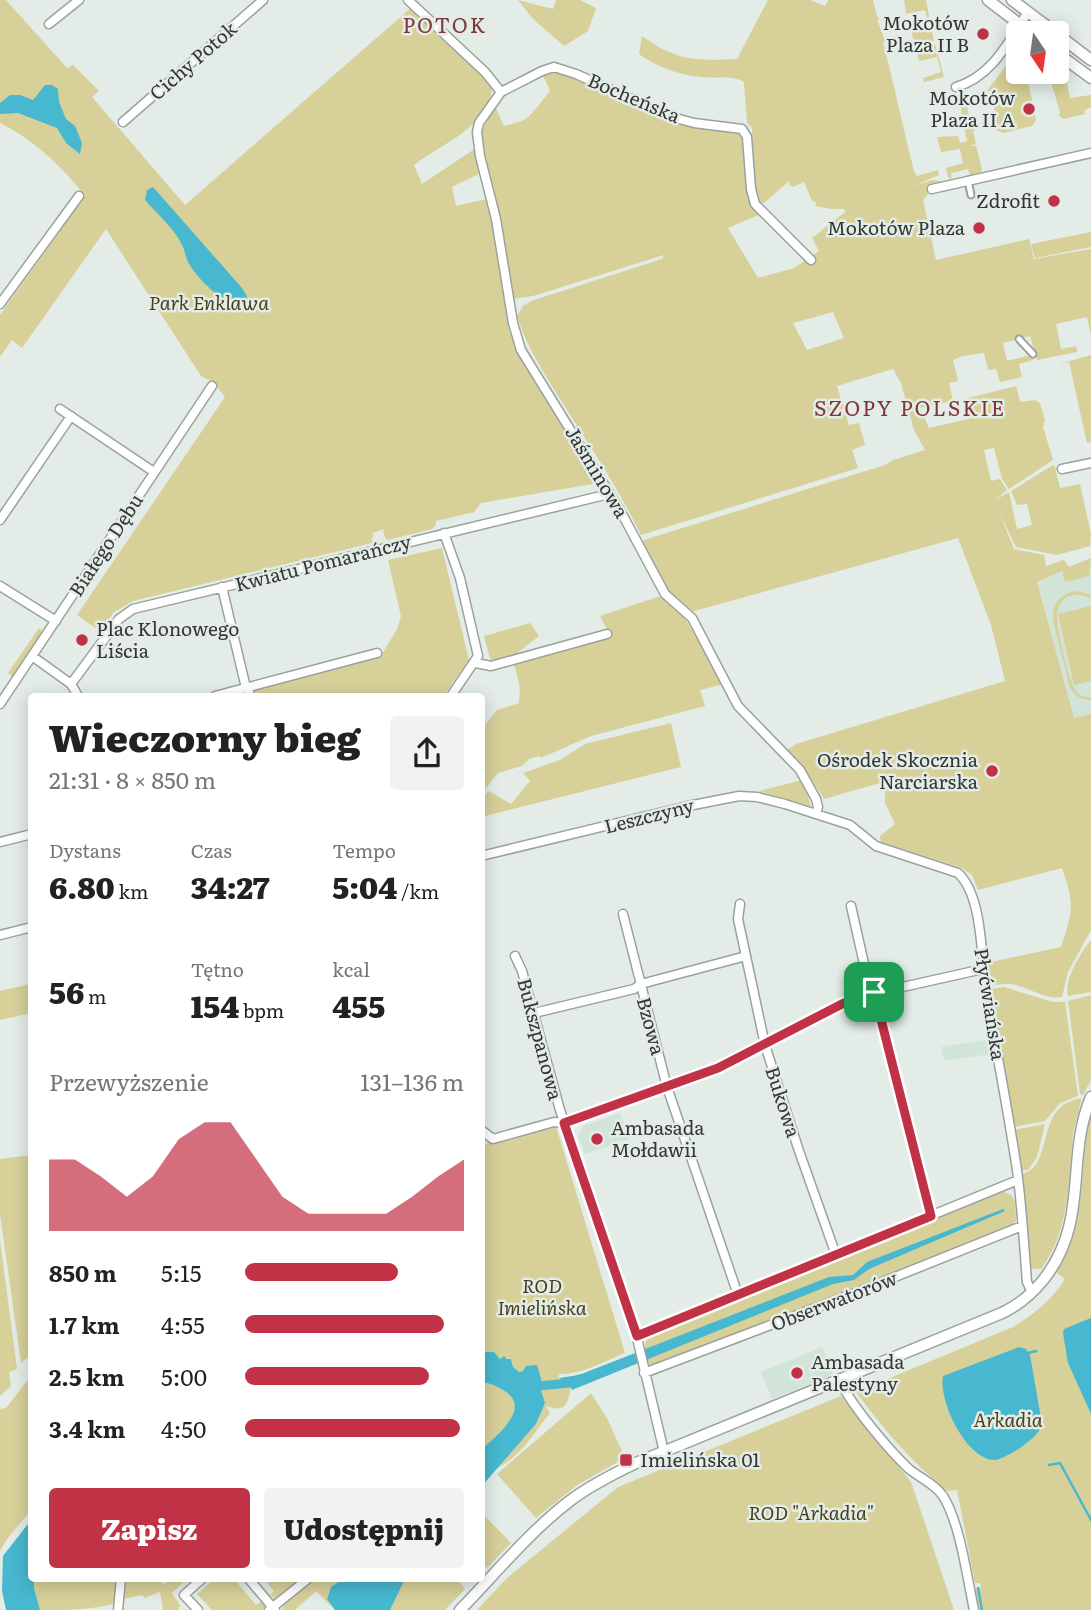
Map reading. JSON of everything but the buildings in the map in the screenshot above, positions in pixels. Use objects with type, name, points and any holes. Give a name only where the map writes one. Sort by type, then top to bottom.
[{"type":"street","points":[[49,24],[79,0]]},
{"type":"street","name":"Cichy Potok","points":[[123,122],[263,0]]},
{"type":"street","points":[[408,0],[485,72],[502,92]]},
{"type":"street","points":[[988,0],[1015,21]]},
{"type":"street","points":[[1012,0],[1039,21]]},
{"type":"street","points":[[1022,21],[1028,12]]},
{"type":"street","points":[[956,86],[974,80],[985,72],[1006,44]]},
{"type":"street","points":[[1069,44],[1091,60]]},
{"type":"street","points":[[1069,62],[1091,78]]},
{"type":"street","name":"Bocheńska","points":[[502,92],[554,67],[673,117],[742,130],[747,137],[751,189],[755,204],[811,260]]},
{"type":"street","name":"Jaśminowa","points":[[502,92],[479,123],[477,132],[521,350],[625,519],[665,594],[692,618],[738,706],[800,770],[816,799],[816,814]]},
{"type":"street","points":[[932,189],[1091,153]]},
{"type":"street","points":[[968,180],[971,195]]},
{"type":"street","points":[[0,304],[79,196]]},
{"type":"street","points":[[1019,339],[1033,354]]},
{"type":"street","name":"Białego Dębu","points":[[0,704],[212,386]]},
{"type":"street","points":[[61,409],[155,472]]},
{"type":"street","points":[[0,520],[71,416]]},
{"type":"street","points":[[1062,469],[1091,463]]},
{"type":"street","name":"Kwiatu Pomarańczy","points":[[71,684],[119,619],[129,610],[609,494]]},
{"type":"street","points":[[444,533],[460,579],[478,656],[476,663],[453,693]]},
{"type":"street","points":[[0,586],[56,621]]},
{"type":"street","points":[[222,587],[248,690]]},
{"type":"street","points":[[476,663],[491,666],[607,634]]},
{"type":"street","points":[[232,693],[377,653]]},
{"type":"street","points":[[32,656],[71,684],[76,693]]},
{"type":"street","name":"Leszczyny","points":[[485,855],[730,797],[757,797],[816,814]]},
{"type":"street","name":"Płyćwiańska","points":[[816,814],[850,825],[876,846],[958,873],[964,878],[974,905],[1018,1180],[1027,1282],[1032,1292]]},
{"type":"street","points":[[0,842],[28,835]]},
{"type":"street","name":"Bukowa","points":[[740,904],[738,919],[765,1045],[836,1255]]},
{"type":"street","points":[[850,906],[931,1216]]},
{"type":"street","name":"Bzowa","points":[[623,915],[667,1087],[738,1296]]},
{"type":"street","points":[[0,934],[28,928]]},
{"type":"street","name":"Bukszpanowa","points":[[515,956],[523,971],[564,1123],[637,1336],[663,1452]]},
{"type":"street","points":[[534,1013],[634,989],[640,984],[746,956]]},
{"type":"street","points":[[485,1133],[493,1139],[554,1122],[564,1123],[718,1068],[842,1004],[874,992],[983,969]]},
{"type":"street","points":[[460,1610],[538,1529],[573,1499],[617,1472],[1002,1313],[1032,1292],[1050,1271],[1070,1229],[1082,1130],[1091,1097]]},
{"type":"street","name":"Obserwatorów","points":[[637,1336],[1018,1180]]},
{"type":"street","name":"Obserwatorów","points":[[644,1373],[1022,1226]]},
{"type":"street","points":[[839,1380],[880,1436],[909,1468],[943,1496],[954,1521],[974,1610]]},
{"type":"street","points":[[118,1610],[121,1582]]},
{"type":"street","points":[[198,1610],[184,1595],[199,1582]]},
{"type":"street","points":[[251,1582],[272,1609],[304,1582]]},
{"type":"shaded area","points":[[1091,558],[1091,714],[1074,718],[1037,582]]},
{"type":"shaded area","points":[[987,1040],[990,1054],[944,1061],[941,1047]]},
{"type":"shaded area","points":[[620,1113],[629,1139],[585,1154],[578,1136],[583,1126]]},
{"type":"shaded area","name":"Ambasada Palestyny","points":[[822,1347],[833,1374],[772,1399],[761,1372]]},
{"type":"green space","name":"Park Enklawa","points":[[0,0],[6,0],[67,68],[73,65],[99,91],[92,97],[185,205],[412,7],[477,69],[492,88],[489,102],[473,124],[414,165],[422,184],[476,148],[481,173],[452,187],[456,206],[487,199],[500,258],[509,330],[518,352],[598,483],[481,503],[474,512],[436,521],[432,529],[388,540],[383,529],[373,533],[372,543],[133,601],[113,613],[101,632],[77,615],[225,397],[213,382],[201,376],[106,229],[22,348],[12,340],[0,357],[0,315],[85,196],[47,155],[0,123]]},
{"type":"green space","points":[[518,0],[553,9],[556,0],[580,0],[596,8],[588,31],[564,46],[532,18]]},
{"type":"green space","points":[[768,0],[810,0],[825,6],[828,0],[873,0],[885,41],[883,42],[914,171],[917,176],[938,170],[939,175],[913,186],[933,180],[941,181],[927,186],[928,194],[923,200],[936,260],[1029,239],[1034,259],[1091,249],[1091,335],[1087,317],[1056,324],[1061,349],[1076,346],[1077,352],[1037,360],[1030,336],[1003,343],[1007,361],[1032,355],[1033,360],[1019,364],[1022,377],[1000,382],[996,369],[988,370],[984,353],[962,356],[953,360],[958,381],[949,383],[953,401],[920,408],[929,428],[972,418],[968,398],[1016,386],[1020,402],[1035,400],[1040,403],[1045,421],[1043,427],[1053,460],[1009,489],[1002,479],[994,448],[984,450],[991,481],[1000,479],[1007,490],[995,500],[1009,492],[1017,529],[1032,525],[1027,504],[1017,505],[1011,491],[1053,465],[1060,488],[1080,484],[1091,534],[1090,546],[1057,555],[1016,547],[999,512],[1014,549],[1044,555],[1046,566],[1064,560],[1069,567],[1091,558],[1089,576],[1065,582],[1062,571],[1037,582],[1074,718],[1091,714],[1091,930],[1068,972],[1062,997],[1046,996],[1012,984],[990,986],[986,963],[1061,947],[1071,908],[1062,868],[978,890],[972,875],[962,868],[881,842],[880,836],[895,824],[885,803],[885,784],[880,783],[824,799],[801,763],[787,750],[796,744],[1005,681],[991,625],[958,538],[691,612],[670,595],[641,544],[644,540],[925,450],[914,430],[901,383],[893,369],[837,386],[849,425],[859,423],[865,445],[852,450],[858,468],[641,535],[615,487],[539,364],[526,341],[517,316],[523,306],[531,301],[662,259],[664,255],[533,296],[513,299],[480,134],[495,106],[504,126],[527,118],[550,90],[542,74],[551,70],[570,73],[658,114],[745,138],[749,194],[753,209],[757,208],[761,214],[728,228],[758,278],[794,268],[819,251],[812,238],[845,212],[844,209],[815,206],[816,202],[812,201],[804,182],[793,187],[789,184],[790,180],[764,203],[758,203],[754,195],[752,128],[747,123],[744,82],[676,72],[639,54],[642,36],[676,55],[687,58],[737,59]],"holes":[[[833,312],[844,338],[807,350],[793,323]]]},
{"type":"green space","points":[[904,0],[926,0],[934,41],[914,42],[911,30],[929,25],[925,10],[906,14]]},
{"type":"green space","points":[[923,43],[928,50],[935,44],[944,77],[924,82],[923,78],[941,72],[937,57],[919,61],[915,45]]},
{"type":"green space","points":[[1005,67],[1006,84],[1028,84],[1036,120],[1032,126],[1003,133],[997,130],[990,91],[987,91]]},
{"type":"green space","points":[[1052,84],[1067,84],[1070,98],[1091,95],[1091,107],[1084,111],[1085,114],[1063,119],[1059,116]]},
{"type":"green space","points":[[965,97],[970,121],[973,120],[975,130],[976,144],[971,146],[976,146],[982,170],[970,176],[968,169],[951,173],[952,180],[948,177],[946,168],[963,163],[960,149],[941,152],[937,137],[958,136],[960,143],[967,141],[959,99]]},
{"type":"green space","points":[[1091,232],[1091,247],[1035,258],[1031,244]]},
{"type":"green space","points":[[1091,355],[1091,442],[1087,443],[1069,362],[1059,364]]},
{"type":"green space","points":[[442,548],[469,660],[445,693],[254,693],[253,691],[381,656],[397,629],[401,616],[388,560]]},
{"type":"green space","points":[[1078,591],[1090,595],[1091,599],[1075,595],[1062,601],[1057,612],[1058,628],[1073,686],[1078,693],[1091,698],[1091,701],[1078,697],[1070,688],[1053,620],[1054,609],[1059,600]]},
{"type":"green space","points":[[661,596],[684,617],[724,684],[700,690],[705,706],[591,736],[541,758],[529,759],[522,766],[498,773],[485,789],[485,725],[497,710],[519,703],[520,688],[514,663],[610,635],[600,616]]},
{"type":"green space","points":[[1091,606],[1091,681],[1074,685],[1058,614]]},
{"type":"green space","points":[[530,623],[539,636],[513,656],[491,662],[484,636]]},
{"type":"green space","points":[[39,628],[44,632],[13,677],[8,673]]},
{"type":"green space","points":[[671,723],[681,767],[485,816],[485,795],[489,791],[511,804],[530,781],[523,773],[560,760],[585,744]]},
{"type":"green space","points":[[802,780],[811,806],[759,791]]},
{"type":"green space","points":[[1091,940],[1091,992],[1068,996],[1068,982],[1078,959]]},
{"type":"green space","points":[[28,985],[28,1014],[0,1020],[0,991]]},
{"type":"green space","points":[[1004,987],[1053,1002],[1065,1002],[1078,1096],[1060,1103],[1045,1121],[1014,1127],[991,989]]},
{"type":"green space","points":[[1091,995],[1091,1080],[1083,1095],[1080,1094],[1068,1001]]},
{"type":"green space","points":[[1081,1098],[1073,1134],[1063,1221],[1051,1254],[1041,1269],[1032,1269],[1021,1174],[1030,1171],[1036,1164],[1054,1115],[1065,1104]]},
{"type":"green space","name":"Arkadia","points":[[1091,1114],[1091,1610],[977,1610],[975,1589],[981,1587],[980,1583],[975,1583],[957,1490],[947,1491],[921,1468],[856,1392],[1013,1327],[1035,1312],[1055,1293],[1065,1279],[1056,1272],[1074,1235]]},
{"type":"green space","name":"ROD Imielińska","points":[[555,1123],[625,1353],[584,1370],[559,1374],[559,1378],[569,1382],[571,1387],[565,1406],[546,1406],[550,1413],[527,1443],[514,1457],[497,1468],[536,1424],[545,1403],[540,1387],[548,1384],[542,1382],[535,1366],[526,1366],[523,1371],[518,1372],[511,1359],[500,1359],[494,1352],[485,1352],[485,1144]]},
{"type":"green space","points":[[1045,1124],[1037,1157],[1028,1170],[1021,1170],[1014,1130]]},
{"type":"green space","points":[[28,1155],[28,1357],[21,1363],[0,1214],[0,1159]]},
{"type":"green space","points":[[1003,1192],[1011,1195],[1015,1202],[1016,1221],[1009,1227],[655,1365],[647,1362],[647,1338]]},
{"type":"green space","points":[[0,1240],[17,1369],[9,1372],[11,1386],[0,1396]]},
{"type":"green space","points":[[28,1380],[28,1514],[0,1551],[0,1409],[6,1408]]},
{"type":"green space","points":[[485,1383],[510,1395],[514,1403],[514,1412],[502,1430],[485,1446]]},
{"type":"green space","points":[[591,1393],[608,1420],[625,1458],[577,1485],[536,1518],[497,1474]]},
{"type":"green space","name":"ROD \"Arkadia\"","points":[[841,1396],[911,1482],[954,1610],[477,1610],[507,1578],[618,1487]]},
{"type":"green space","points":[[485,1516],[511,1543],[487,1568],[485,1566]]},
{"type":"green space","points":[[34,1582],[117,1582],[113,1604],[68,1610],[40,1610]]},
{"type":"green space","points":[[125,1582],[161,1582],[166,1586],[167,1582],[184,1582],[172,1593],[181,1607],[178,1607],[179,1610],[163,1610],[160,1592],[144,1598],[143,1595],[122,1599]]},
{"type":"green space","points":[[211,1582],[237,1582],[256,1605],[262,1601],[265,1605],[263,1610],[212,1610],[197,1594]]},
{"type":"green space","points":[[266,1582],[298,1582],[276,1599],[270,1595],[274,1591]]},
{"type":"green space","points":[[310,1582],[338,1582],[331,1587],[327,1599],[335,1610],[316,1591],[295,1610],[282,1610],[283,1603]]},
{"type":"green space","points":[[404,1582],[459,1582],[465,1589],[445,1610],[390,1610]]},
{"type":"water","points":[[45,85],[58,89],[59,102],[66,119],[75,126],[82,143],[80,154],[66,143],[57,128],[18,113],[0,114],[0,103],[10,95],[20,95],[33,100]]},
{"type":"water","points":[[153,187],[242,288],[247,296],[246,302],[238,303],[222,297],[194,271],[178,237],[145,200],[147,190]]},
{"type":"water","points":[[1003,1209],[1005,1211],[869,1269],[854,1280],[833,1284],[572,1390],[569,1383],[559,1378],[579,1375],[829,1277],[853,1275],[867,1262]]},
{"type":"water","points":[[1091,1318],[1091,1414],[1068,1363],[1063,1333],[1064,1329]]},
{"type":"water","points":[[1019,1347],[1026,1349],[1030,1355],[1042,1424],[1033,1438],[1015,1451],[995,1460],[984,1457],[964,1440],[945,1399],[943,1376]]},
{"type":"water","points":[[485,1352],[494,1352],[500,1359],[504,1356],[511,1359],[513,1367],[519,1372],[526,1366],[537,1365],[542,1382],[548,1384],[540,1387],[545,1403],[536,1424],[485,1482],[485,1446],[502,1430],[514,1412],[510,1395],[485,1383]]},
{"type":"water","points":[[28,1524],[28,1582],[34,1582],[40,1610],[6,1610],[2,1591],[3,1556]]},
{"type":"water","points":[[338,1582],[404,1582],[390,1610],[335,1610],[327,1599],[331,1587]]},
{"type":"waterway","points":[[1028,1353],[1036,1351]]},
{"type":"waterway","points":[[538,1386],[570,1383],[579,1379]]},
{"type":"waterway","points":[[1049,1465],[1060,1463],[1091,1520]]},
{"type":"waterway","points":[[978,1588],[982,1610]]},
{"type":"place","name":"Mokotów Plaza II B","points":[[983,34]]},
{"type":"place","name":"Mokotów Plaza II A","points":[[1029,109]]},
{"type":"place","name":"Zdrofit","points":[[1054,201]]},
{"type":"place","name":"Mokotów Plaza","points":[[979,228]]},
{"type":"place","name":"Plac Klonowego Liścia","points":[[82,640]]},
{"type":"place","name":"Ośrodek Skocznia Narciarska","points":[[992,771]]},
{"type":"place","name":"Ambasada Mołdawii","points":[[597,1139]]},
{"type":"place","name":"Ambasada Palestyny","points":[[797,1373]]},
{"type":"place","name":"Imielińska 01","points":[[626,1460]]},
{"type":"district","name":"POTOK","points":[[445,26]]},
{"type":"district","name":"SZOPY POLSKIE","points":[[910,409]]},
{"type":"route","points":[[874,992],[931,1216],[637,1336],[564,1123],[718,1068],[842,1004],[874,992]]}]
